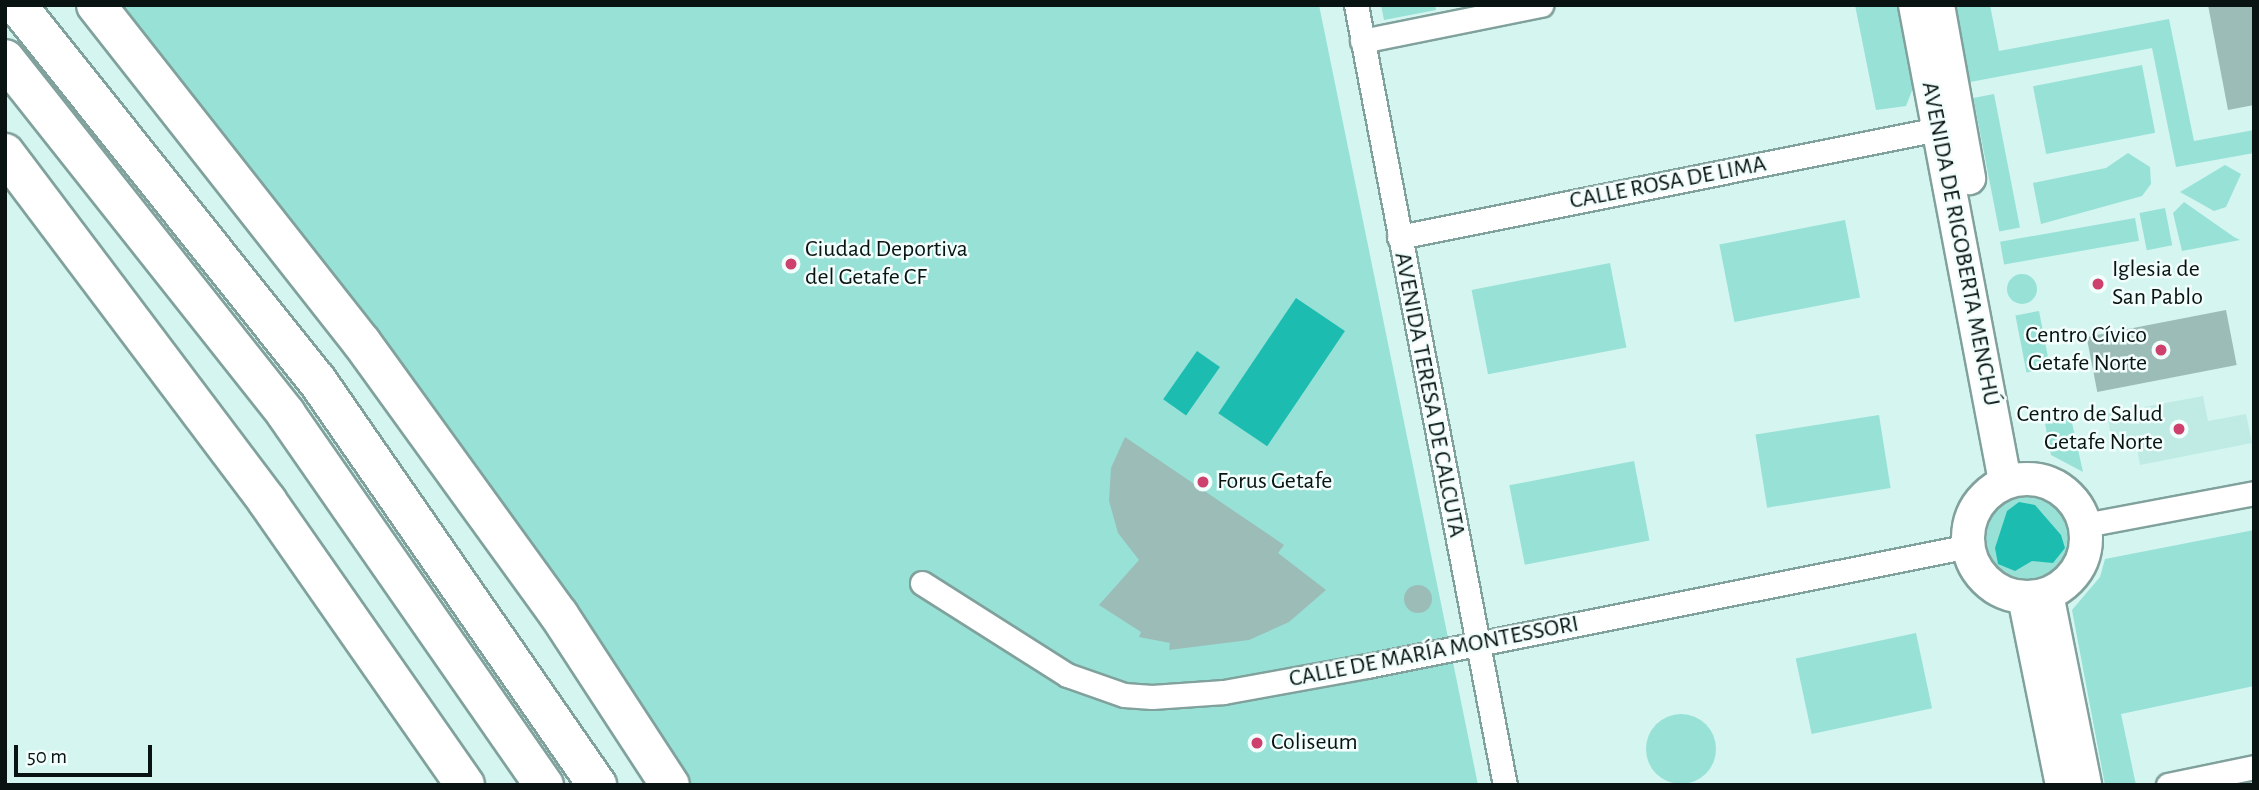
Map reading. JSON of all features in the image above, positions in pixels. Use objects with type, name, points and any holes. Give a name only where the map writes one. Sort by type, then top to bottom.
[{"type":"highway","points":[[96,5],[362,343],[559,615],[670,785]]},
{"type":"highway","points":[[20,8],[316,379],[597,785]]},
{"type":"highway","points":[[5,59],[286,414],[544,785]]},
{"type":"highway","points":[[5,153],[267,501],[465,785]]},
{"type":"highway","points":[[5,166],[86,262]]},
{"type":"street","name":"AVENIDA TERESA DE CALCUTA","points":[[1356,5],[1505,785]]},
{"type":"street","points":[[1362,41],[1541,5]]},
{"type":"street","name":"AVENIDA DE RIGOBERTA MENCHÚ","points":[[1914,5],[2014,481]]},
{"type":"street","name":"AVENIDA DE RIGOBERTA MENCHÚ","points":[[1938,5],[2014,481]]},
{"type":"street","name":"CALLE ROSA DE LIMA","points":[[1399,237],[1938,129]]},
{"type":"street","points":[[2014,481],[2056,486],[2085,526],[2083,559],[2062,586],[2036,596],[1986,582],[1969,546],[1977,505],[2014,481]]},
{"type":"street","points":[[2085,526],[2254,493]]},
{"type":"street","name":"CALLE DE MARÍA MONTESSORI","points":[[922,583],[1067,675],[1124,695],[1224,692],[1969,546]]},
{"type":"street","points":[[2036,596],[2062,785]]},
{"type":"street","points":[[2036,596],[2085,785]]},
{"type":"street","points":[[2168,785],[2254,767]]},
{"type":"shaded area","points":[[116,5],[1319,5],[1478,785],[685,785]]},
{"type":"shaded area","points":[[1381,5],[1435,5],[1436,10],[1384,20]]},
{"type":"shaded area","points":[[1855,5],[1898,5],[1913,88],[1906,106],[1876,110]]},
{"type":"shaded area","points":[[1955,5],[1990,5],[1999,51],[2169,19],[2194,141],[2254,130],[2254,153],[2176,167],[2152,48],[1970,82]]},
{"type":"shaded area","points":[[2142,65],[2155,133],[2046,154],[2033,86]]},
{"type":"shaded area","points":[[1994,94],[2020,228],[1999,232],[1973,98]]},
{"type":"shaded area","points":[[2128,153],[2150,167],[2151,184],[2142,196],[2041,224],[2033,183],[2106,168]]},
{"type":"shaded area","points":[[2225,165],[2241,174],[2226,207],[2214,211],[2180,192]]},
{"type":"shaded area","points":[[2184,202],[2240,240],[2182,251],[2173,213]]},
{"type":"shaded area","points":[[2165,208],[2172,245],[2147,250],[2139,213]]},
{"type":"shaded area","points":[[2135,218],[2139,241],[2004,264],[2000,242]]},
{"type":"shaded area","points":[[1845,220],[1860,298],[1734,322],[1719,244]]},
{"type":"shaded area","points":[[1610,263],[1626,347],[1488,374],[1472,290]]},
{"type":"shaded area","points":[[2022,274],[2033,278],[2037,289],[2033,300],[2022,304],[2011,300],[2007,289],[2011,278]]},
{"type":"shaded area","points":[[1296,298],[1345,331],[1267,446],[1218,413]]},
{"type":"shaded area","points":[[2039,311],[2050,368],[2027,373],[2015,316]]},
{"type":"shaded area","points":[[1197,351],[1220,367],[1186,415],[1163,399]]},
{"type":"shaded area","name":"Centro de Salud Getafe Norte","points":[[2203,396],[2208,421],[2246,414],[2252,443],[2140,465],[2135,438],[2112,442],[2107,414]]},
{"type":"shaded area","points":[[2070,414],[2083,472],[2051,455],[2044,418]]},
{"type":"shaded area","points":[[1879,415],[1891,488],[1767,508],[1756,435]]},
{"type":"shaded area","points":[[1634,461],[1649,541],[1525,565],[1509,485]]},
{"type":"shaded area","points":[[2028,494],[2046,497],[2061,507],[2071,522],[2074,540],[2071,558],[2061,573],[2046,583],[2028,586],[2010,583],[1995,573],[1985,558],[1982,540],[1985,522],[1995,507],[2010,497]]},
{"type":"shaded area","points":[[2019,502],[2035,505],[2061,535],[2065,548],[2053,563],[2032,561],[2015,571],[1998,564],[1995,548],[2007,511]]},
{"type":"shaded area","points":[[2254,530],[2254,686],[2121,714],[2136,785],[2105,785],[2072,610],[2100,577],[2105,559]]},
{"type":"shaded area","points":[[1916,633],[1932,708],[1812,734],[1796,659]]},
{"type":"shaded area","points":[[1674,714],[1688,714],[1701,719],[1711,729],[1716,749],[1711,769],[1701,779],[1688,784],[1674,784],[1661,779],[1651,769],[1646,756],[1646,742],[1651,729],[1661,719]]},
{"type":"building","points":[[2208,5],[2254,5],[2254,105],[2228,110]]},
{"type":"building","name":"Centro Cívico Getafe Norte","points":[[2226,310],[2237,365],[2097,392],[2087,337]]},
{"type":"building","name":"Forus Getafe","points":[[1125,437],[1284,545],[1278,553],[1326,590],[1289,622],[1249,640],[1169,650],[1170,643],[1139,637],[1141,632],[1099,605],[1139,560],[1118,533],[1109,501],[1111,468]]},
{"type":"building","points":[[1418,585],[1428,589],[1432,599],[1428,609],[1418,613],[1408,609],[1404,599],[1408,589]]},
{"type":"place","name":"Ciudad Deportiva del Getafe CF","points":[[791,264]]},
{"type":"place","name":"Iglesia de San Pablo","points":[[2098,284]]},
{"type":"place","name":"Centro Cívico Getafe Norte","points":[[2161,350]]},
{"type":"place","name":"Centro de Salud Getafe Norte","points":[[2179,429]]},
{"type":"place","name":"Forus Getafe","points":[[1203,482]]},
{"type":"place","name":"Coliseum","points":[[1257,743]]}]
